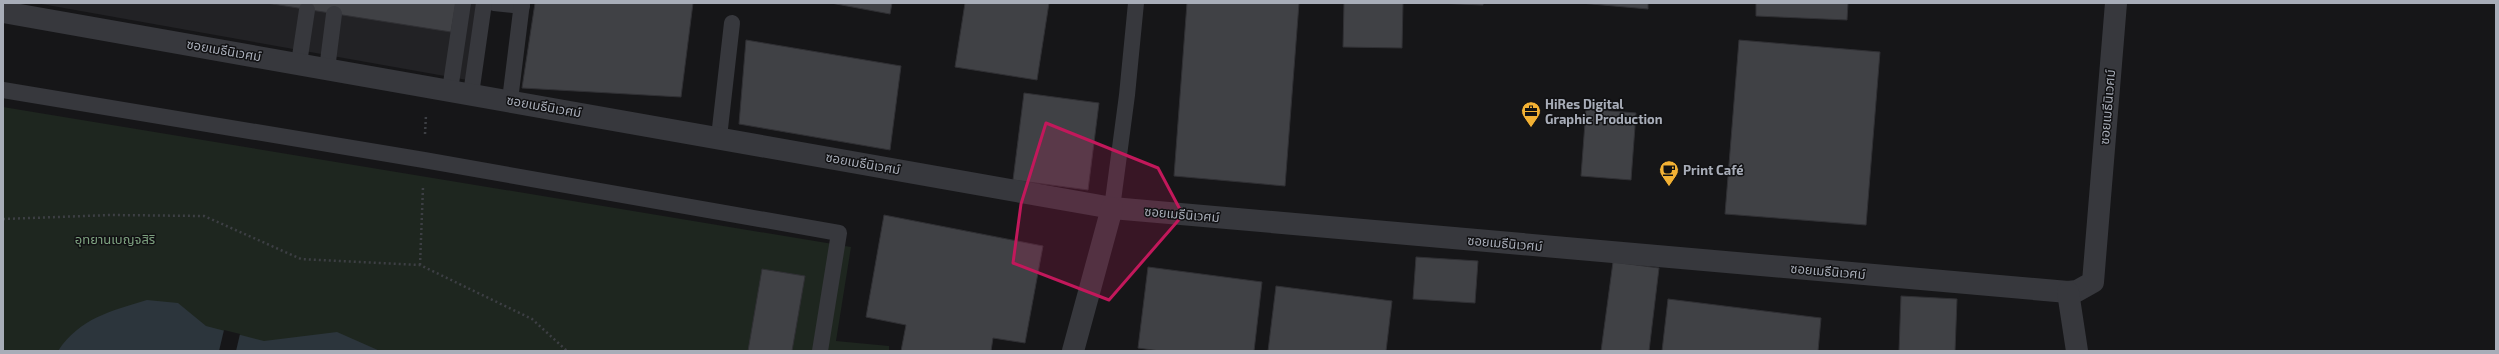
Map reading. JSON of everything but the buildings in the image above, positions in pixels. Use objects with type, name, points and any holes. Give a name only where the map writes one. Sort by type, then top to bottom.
[{"type":"street","name":"ซอยเมธีนิเวศม์","points":[[3,12],[510,100],[1112,208],[2068,292],[2077,291],[2093,282],[2116,3]]},
{"type":"street","points":[[1073,351],[1112,208]]},
{"type":"street","points":[[2068,292],[2077,351]]},
{"type":"lane","points":[[461,92],[463,3]]},
{"type":"lane","points":[[461,92],[484,3]]},
{"type":"lane","points":[[494,3],[522,4],[510,100]]},
{"type":"lane","points":[[1112,208],[1127,95],[1136,3]]},
{"type":"lane","points":[[299,63],[307,10]]},
{"type":"lane","points":[[327,69],[334,14]]},
{"type":"lane","points":[[719,137],[732,23]]},
{"type":"lane","points":[[3,90],[424,160],[838,233],[820,351]]},
{"type":"path","points":[[3,219],[111,215],[204,216],[301,259],[420,265],[532,319],[567,351]]},
{"type":"highlighted area","points":[[1046,123],[1158,168],[1183,215],[1109,300],[1013,263],[1021,204]]},
{"type":"shaded area","points":[[36,3],[481,3],[473,81]]},
{"type":"shaded area","points":[[147,300],[178,303],[206,326],[264,341],[337,332],[380,351],[58,351],[76,331],[86,323],[109,312]]},
{"type":"green space","name":"อุทยานเบญจสิริ","points":[[3,107],[851,247],[836,341],[889,346],[889,351],[3,351]]},
{"type":"pier","points":[[224,330],[240,334],[236,351],[219,351]]},
{"type":"place","name":"HiRes Digital Graphic Production","points":[[1531,128]]},
{"type":"place","name":"Print Café","points":[[1669,187]]}]
